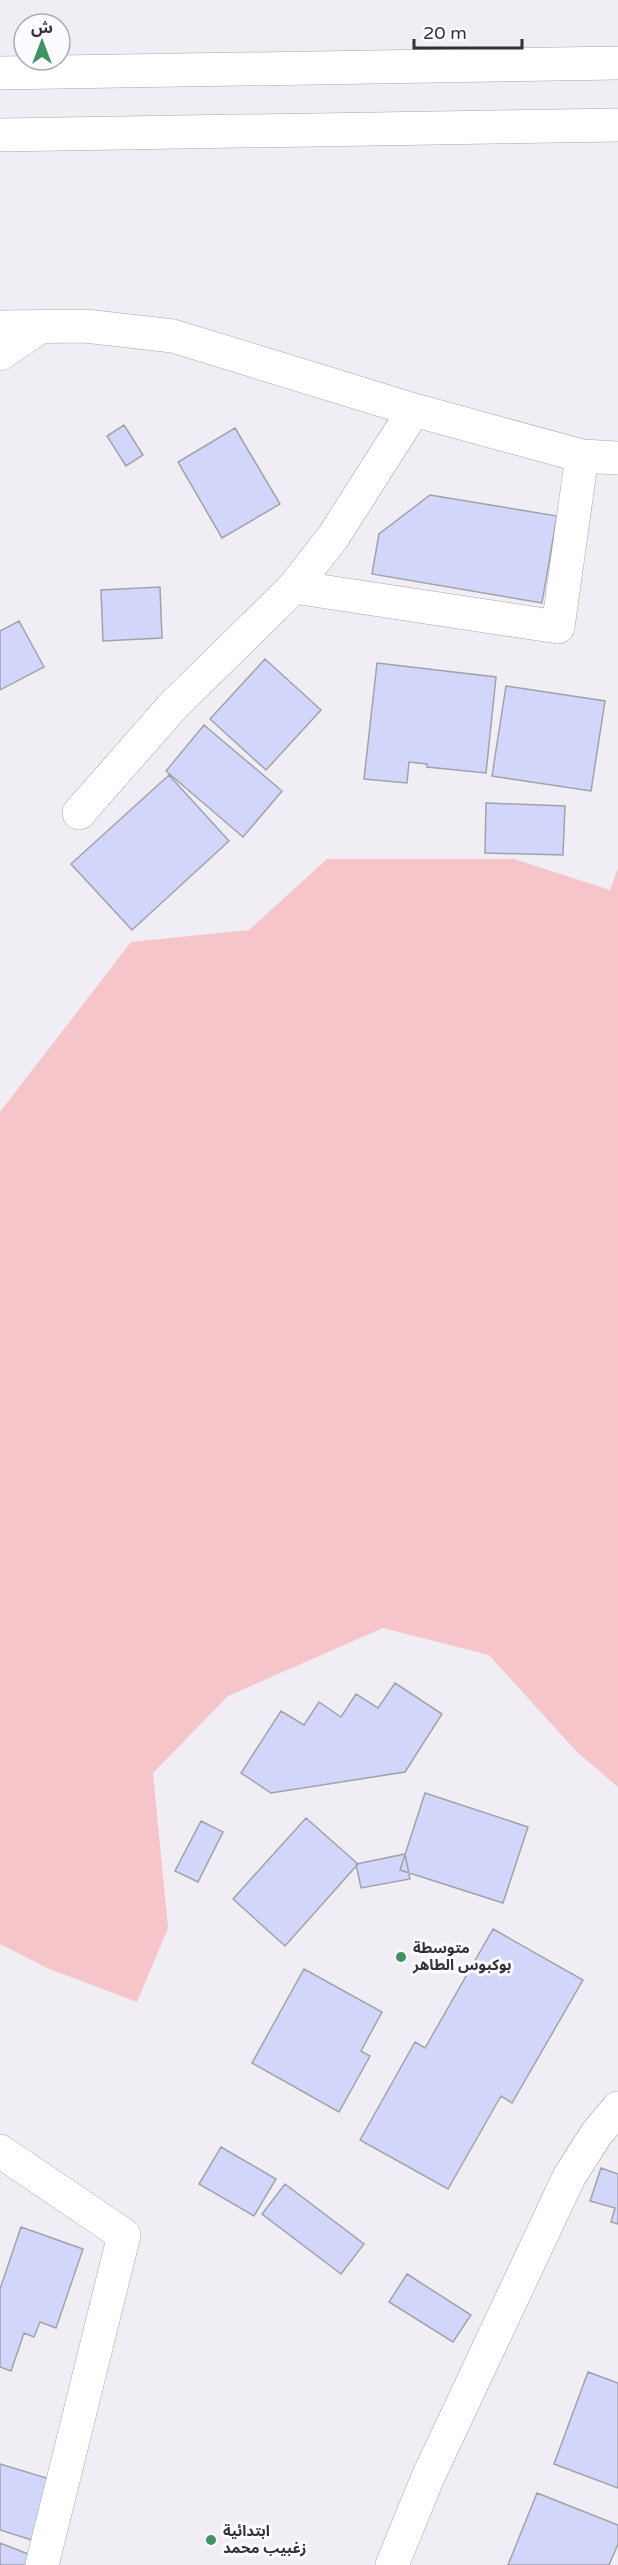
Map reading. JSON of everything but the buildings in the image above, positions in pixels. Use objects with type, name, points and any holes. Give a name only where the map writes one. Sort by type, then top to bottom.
[{"type":"main road","points":[[0,73],[618,63]]},
{"type":"main road","points":[[0,135],[618,125]]},
{"type":"main road","points":[[0,327],[85,326],[173,336],[414,410],[582,456],[618,458]]},
{"type":"main road","points":[[0,354],[40,327]]},
{"type":"main road","points":[[79,813],[172,707],[294,587],[333,537],[414,410]]},
{"type":"main road","points":[[294,587],[558,627],[582,456]]},
{"type":"main road","points":[[392,2565],[428,2477],[569,2177],[612,2122]]},
{"type":"main road","points":[[0,2151],[124,2235],[42,2565]]},
{"type":"shaded area","points":[[327,859],[514,859],[610,890],[618,868],[618,1787],[576,1751],[489,1655],[383,1628],[228,1696],[153,1773],[168,1928],[137,2002],[47,1968],[0,1944],[0,1112],[131,942],[249,930]]},
{"type":"place","name":"متوسطة بوكبوس الطاهر","points":[[401,1957]]},
{"type":"place","name":"ابتدائية زغبيب محمد","points":[[211,2540]]}]
